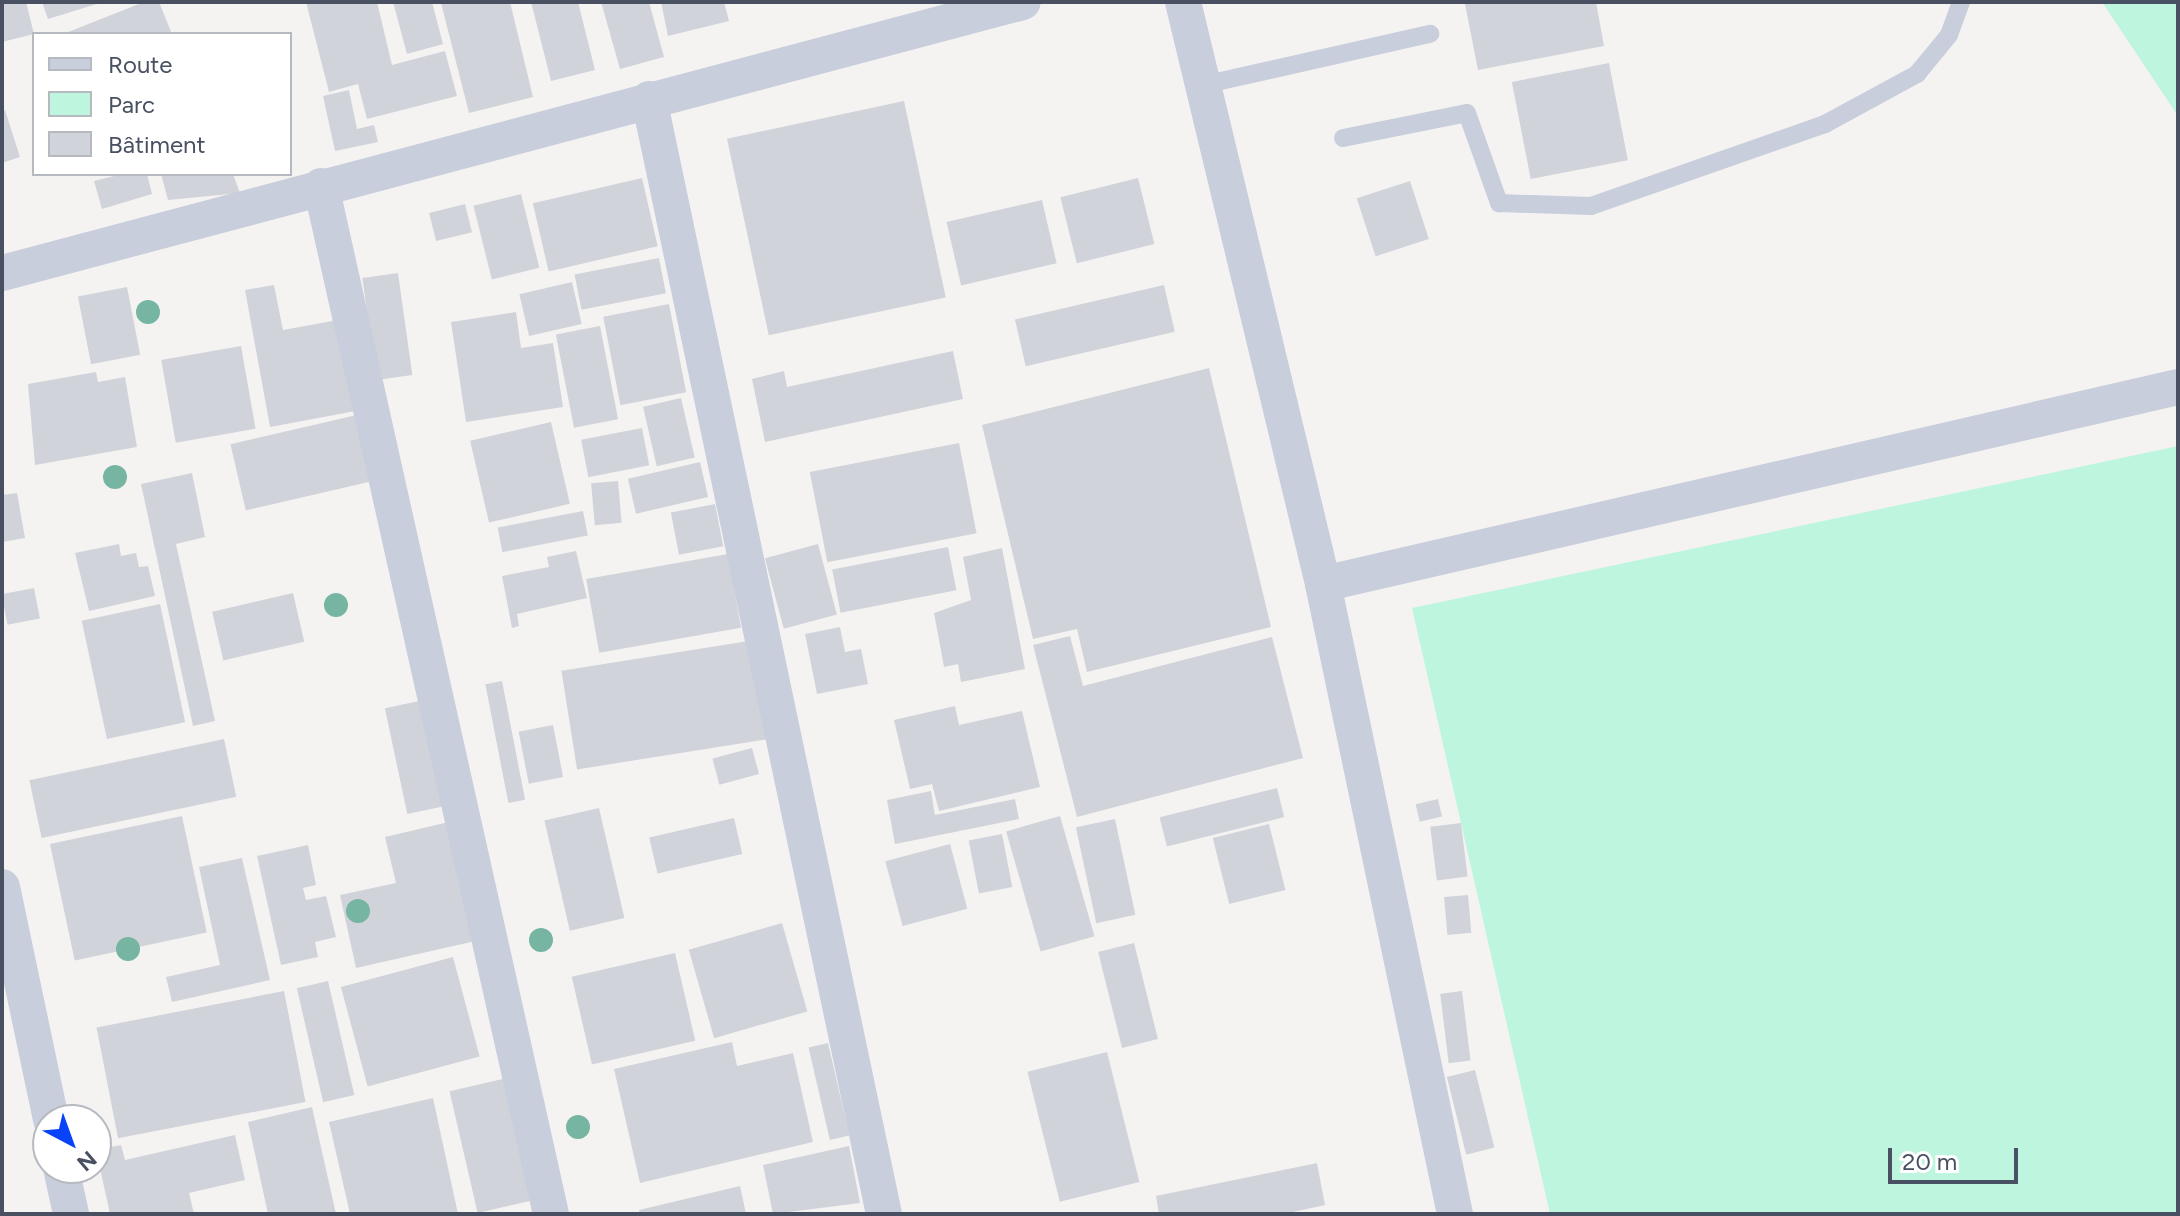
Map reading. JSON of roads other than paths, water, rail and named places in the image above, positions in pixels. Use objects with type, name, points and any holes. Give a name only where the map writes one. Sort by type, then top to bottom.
[{"type":"street","points":[[2,273],[1023,2]]},
{"type":"street","points":[[1183,2],[1323,584],[1455,1214]]},
{"type":"street","points":[[649,99],[884,1214]]},
{"type":"street","points":[[321,186],[551,1214]]},
{"type":"street","points":[[1323,584],[2178,387]]},
{"type":"street","points":[[2,887],[48,1104]]},
{"type":"street","points":[[64,1184],[71,1214]]},
{"type":"lane","points":[[1343,138],[1467,113],[1499,203],[1591,206],[1825,124],[1917,74],[1949,35],[1961,2]]},
{"type":"lane","points":[[1203,85],[1430,34]]}]
